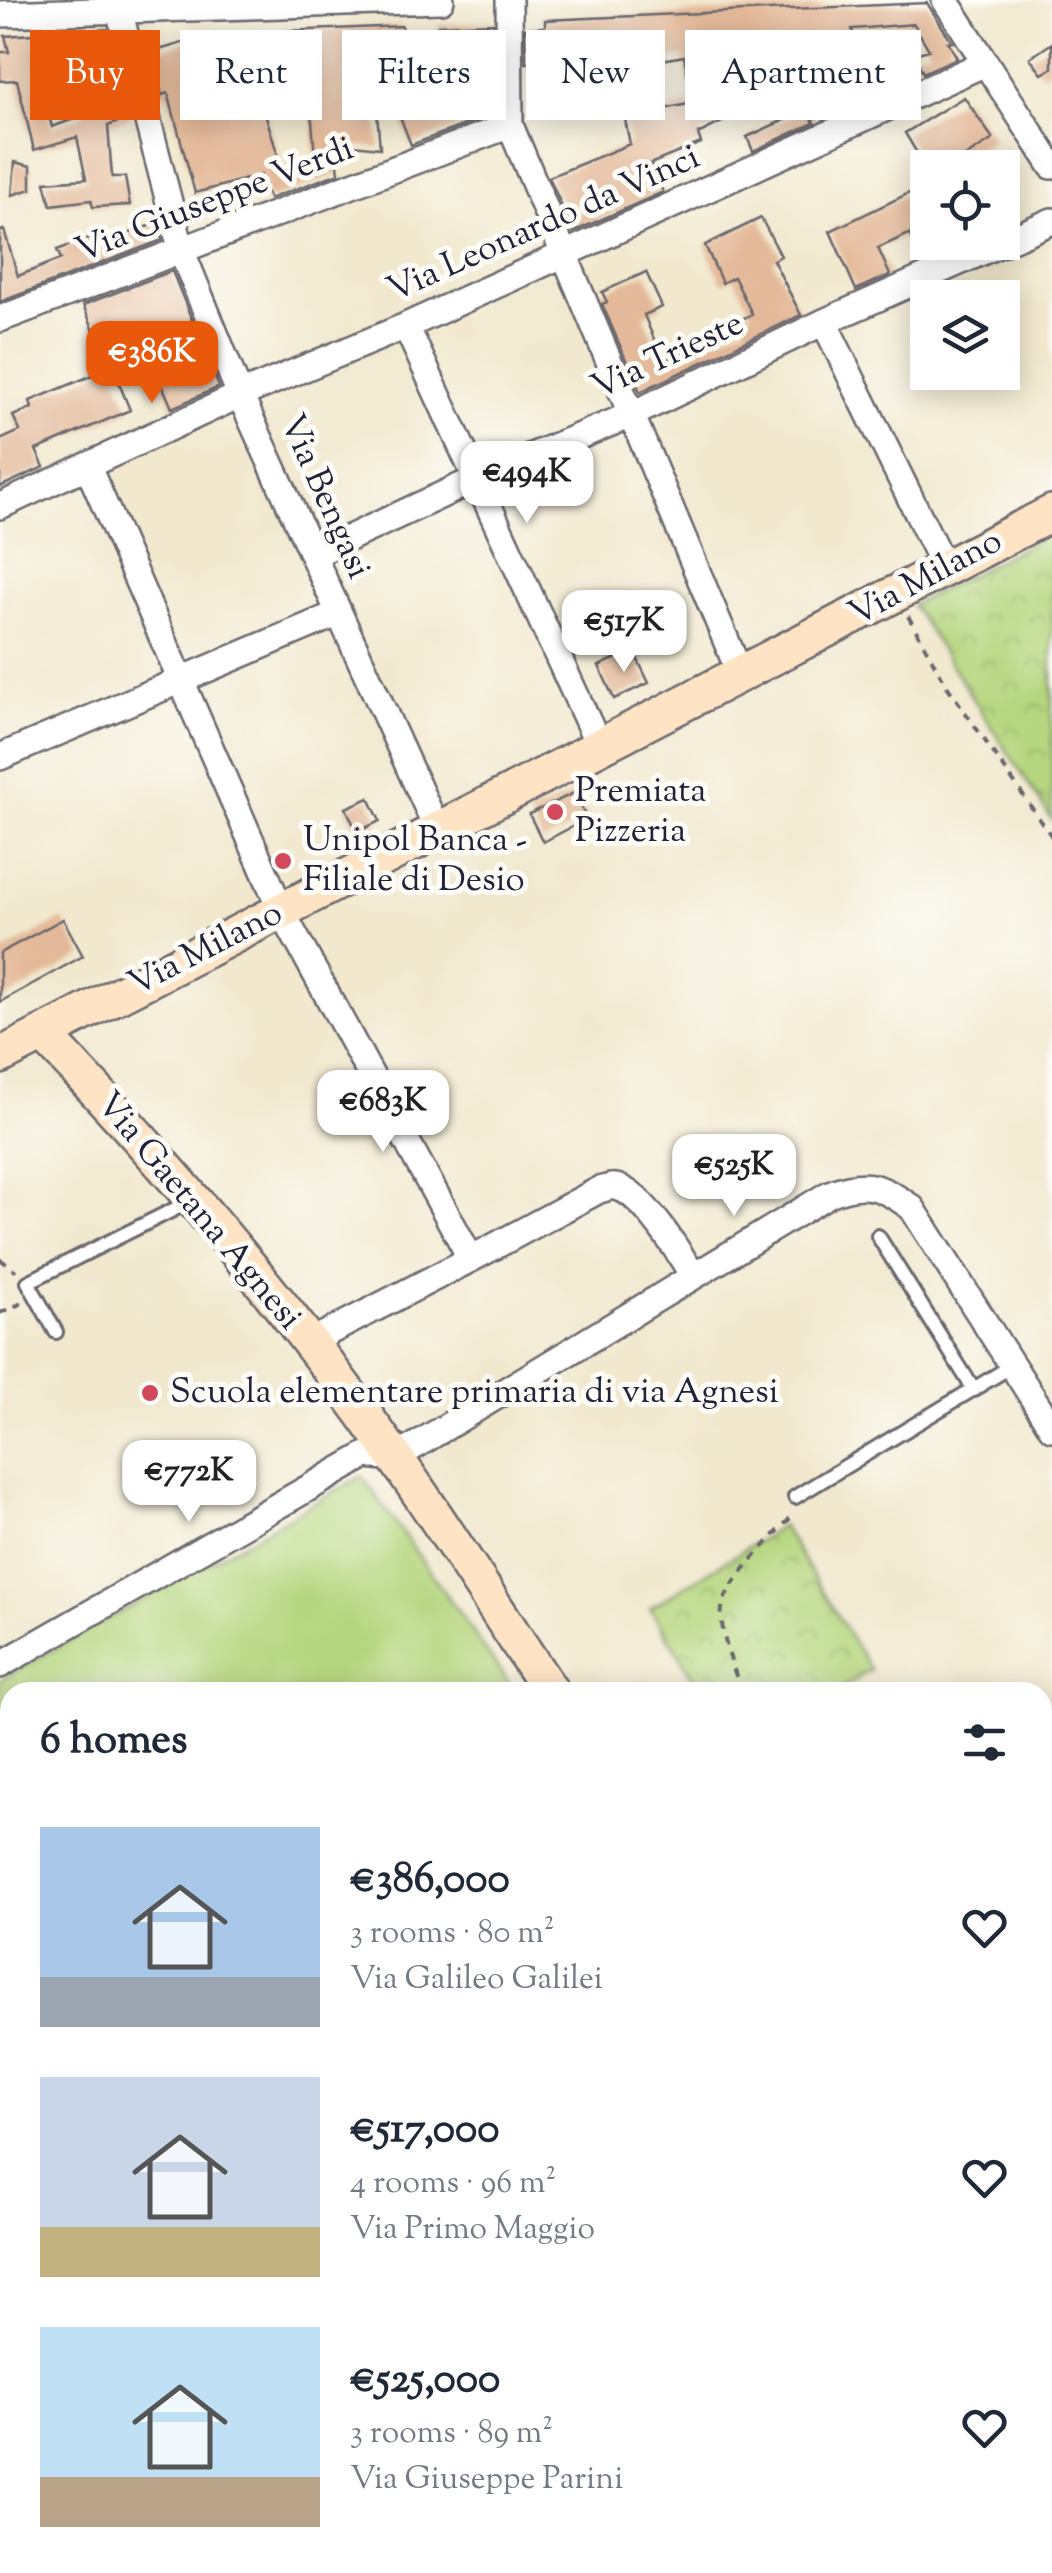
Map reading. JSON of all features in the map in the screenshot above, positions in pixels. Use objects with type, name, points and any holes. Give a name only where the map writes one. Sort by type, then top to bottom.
[{"type":"main road","name":"Via Milano","points":[[0,1056],[1052,513]]},
{"type":"main road","name":"Via Gaetana Agnesi","points":[[43,1034],[140,1137],[308,1343],[395,1458],[543,1682]]},
{"type":"street","points":[[0,14],[78,6],[118,10],[441,0]]},
{"type":"street","points":[[508,0],[510,125],[741,676]]},
{"type":"street","points":[[945,0],[1052,166]]},
{"type":"street","name":"Via Bengasi","points":[[118,10],[182,252],[240,395],[438,831]]},
{"type":"street","name":"Via Leonardo da Vinci","points":[[0,506],[984,64]]},
{"type":"street","name":"Via Giuseppe Verdi","points":[[0,320],[510,125]]},
{"type":"street","name":"Via Trieste","points":[[313,555],[476,479],[633,414],[824,322],[1052,221]]},
{"type":"street","points":[[824,322],[945,569]]},
{"type":"street","points":[[406,326],[600,748]]},
{"type":"street","points":[[88,467],[282,912],[471,1259]]},
{"type":"street","points":[[0,758],[338,613]]},
{"type":"street","points":[[0,1665],[366,1456],[395,1458],[849,1185],[873,1186],[890,1192],[912,1208],[1052,1428]]},
{"type":"street","points":[[308,1343],[599,1190],[615,1186],[629,1194],[666,1231],[693,1276]]},
{"type":"lane","points":[[56,1332],[28,1282],[193,1200]]},
{"type":"lane","points":[[878,1236],[974,1390]]},
{"type":"lane","points":[[795,1497],[1010,1367]]},
{"type":"path","points":[[897,594],[947,686],[1052,837]]},
{"type":"path","points":[[0,1313],[36,1296]]},
{"type":"path","points":[[738,1682],[724,1630],[722,1606],[743,1571],[797,1511],[795,1497]]},
{"type":"green space","points":[[1052,532],[1052,820],[912,605]]},
{"type":"green space","points":[[362,1476],[508,1682],[0,1682]]},
{"type":"green space","points":[[782,1526],[871,1670],[852,1682],[696,1682],[650,1608]]},
{"type":"building","points":[[927,3],[952,42],[948,42],[957,58],[923,73],[921,52],[929,50],[921,30],[914,24],[852,30],[685,30],[685,61],[684,56],[665,59],[665,30],[526,30],[526,63],[525,28],[545,27],[545,20]]},
{"type":"building","points":[[493,23],[493,30],[438,30],[438,25]]},
{"type":"building","points":[[402,26],[402,30],[342,30],[342,120],[378,120],[380,148],[336,148],[339,173],[269,199],[261,175],[195,193],[168,93],[162,95],[160,89],[160,50],[180,44],[180,120],[267,120],[282,169],[315,157],[312,120],[322,120],[322,30],[307,30]]},
{"type":"building","points":[[30,34],[30,120],[50,120],[52,127],[71,120],[123,120],[108,126],[112,177],[125,177],[130,205],[93,207],[91,200],[51,205],[45,182],[86,179],[77,137],[34,150],[17,80],[0,81],[0,52],[9,52],[5,36]]},
{"type":"building","points":[[1052,43],[1052,68],[1042,74],[1030,58]]},
{"type":"building","points":[[964,97],[993,139],[976,150],[915,150],[905,133]]},
{"type":"building","points":[[685,105],[685,120],[726,120],[698,134],[701,143],[650,164],[663,192],[573,232],[549,177],[630,144],[625,120],[665,120],[665,109]]},
{"type":"building","points":[[401,120],[478,120],[411,145]]},
{"type":"building","points":[[784,120],[814,123],[753,151],[747,137]]},
{"type":"building","points":[[15,162],[31,166],[31,189],[12,195]]},
{"type":"building","points":[[910,193],[910,236],[878,248],[890,275],[856,290],[830,231]]},
{"type":"building","points":[[761,218],[781,256],[773,260],[801,315],[640,392],[602,304],[607,302],[602,292],[646,272],[662,307],[644,315],[663,361],[746,326],[742,319],[752,314],[734,277],[722,283],[705,245]]},
{"type":"building","points":[[158,223],[162,240],[0,302],[0,231],[4,230],[18,276],[61,259],[57,250],[100,234],[103,243]]},
{"type":"building","points":[[172,271],[219,387],[172,408],[150,357],[114,371],[130,410],[36,450],[44,467],[0,487],[0,440],[20,431],[13,416],[32,408],[30,401],[105,370],[92,339],[97,337],[83,305]]},
{"type":"building","points":[[633,650],[649,683],[614,699],[599,666]]},
{"type":"building","points":[[574,793],[587,819],[543,842],[529,814]]},
{"type":"building","points":[[369,798],[380,821],[357,832],[346,808]]},
{"type":"building","points":[[63,919],[83,956],[0,1002],[0,953]]},
{"type":"place","name":"Premiata Pizzeria","points":[[555,812]]},
{"type":"place","name":"Unipol Banca - Filiale di Desio","points":[[283,861]]},
{"type":"place","name":"Scuola elementare primaria di via Agnesi","points":[[150,1393]]}]
